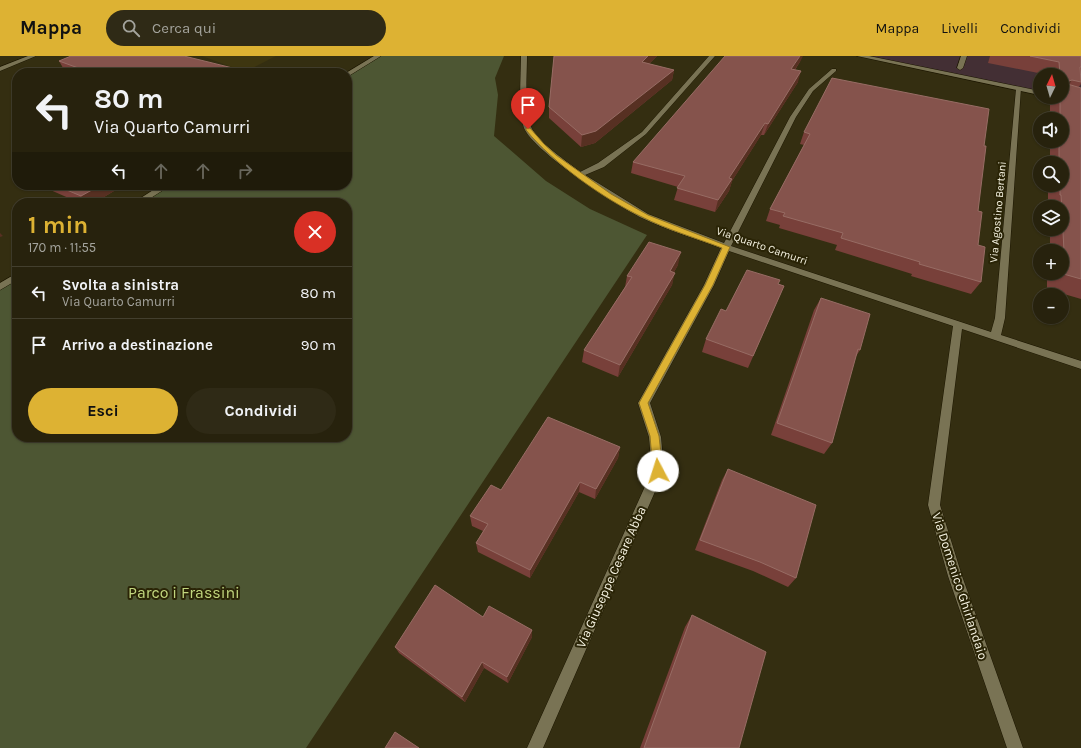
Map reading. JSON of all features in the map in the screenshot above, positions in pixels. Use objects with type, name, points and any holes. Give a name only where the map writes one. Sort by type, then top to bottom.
[{"type":"street","points":[[0,69],[33,56]]},
{"type":"street","points":[[352,72],[378,56]]},
{"type":"street","name":"Via Quarto Camurri","points":[[524,56],[525,116],[528,129],[541,145],[580,175],[609,196],[645,216],[726,247],[1081,365]]},
{"type":"street","points":[[580,175],[601,165],[644,133],[712,56]]},
{"type":"street","points":[[860,56],[1033,92]]},
{"type":"street","points":[[960,68],[964,56]]},
{"type":"street","name":"Via Giuseppe Cesare Abba","points":[[535,748],[658,471],[655,436],[644,403],[709,285],[726,247],[793,117],[810,90],[834,70]]},
{"type":"street","name":"Via Agostino Bertani","points":[[995,337],[1000,318],[1019,89]]},
{"type":"street","points":[[145,198],[159,190]]},
{"type":"street","points":[[0,287],[12,279]]},
{"type":"street","name":"Via Domenico Ghirlandaio","points":[[958,325],[934,505],[955,576],[1015,748]]},
{"type":"shaded area","points":[[202,56],[276,56],[253,68],[234,68]]},
{"type":"shaded area","points":[[860,56],[1081,56],[1081,102],[1069,99],[1069,68],[1033,68],[1033,92]]},
{"type":"green space","name":"Parco i Frassini","points":[[378,56],[504,56],[495,78],[498,95],[494,136],[546,181],[590,209],[647,235],[306,748],[0,748],[0,287],[12,279],[12,442],[352,442],[352,198],[145,198],[159,190],[352,190],[352,72]]},
{"type":"building","points":[[71,56],[184,56],[233,68],[78,68],[59,61]]},
{"type":"building","points":[[554,56],[648,56],[642,62],[674,70],[596,131],[582,135],[549,107]]},
{"type":"building","points":[[725,56],[800,56],[791,69],[801,71],[768,124],[765,123],[729,178],[732,179],[718,200],[677,188],[685,176],[633,162]]},
{"type":"building","points":[[1030,56],[1081,56],[1081,82],[1072,80],[1069,81],[1069,68],[1059,68],[1059,62]]},
{"type":"building","points":[[832,78],[989,109],[978,211],[982,212],[978,245],[985,247],[981,282],[919,264],[920,262],[841,238],[843,233],[783,216],[785,213],[770,209],[810,134],[804,132]]},
{"type":"building","points":[[1069,84],[1081,88],[1081,279],[1069,276],[1069,244],[1064,244],[1063,236],[1069,236],[1069,200],[1061,200],[1060,192],[1069,192],[1069,156],[1059,156],[1059,148],[1069,148],[1069,112],[1060,112],[1060,104],[1069,104]]},
{"type":"building","points":[[67,190],[92,190],[81,196]]},
{"type":"building","points":[[649,242],[681,252],[670,271],[675,273],[620,365],[584,350],[632,277],[627,276]]},
{"type":"building","points":[[747,270],[780,280],[778,284],[784,286],[753,356],[706,339],[721,309],[726,311]]},
{"type":"building","points":[[821,298],[870,314],[860,350],[858,349],[832,443],[777,423]]},
{"type":"building","points":[[548,417],[620,447],[596,489],[580,482],[530,570],[476,543],[488,524],[470,516],[491,485],[501,490]]},
{"type":"building","points":[[728,469],[816,505],[796,578],[760,562],[700,540]]},
{"type":"building","points":[[435,585],[483,617],[489,606],[532,630],[507,677],[482,662],[462,697],[395,647]]},
{"type":"building","points":[[692,615],[766,652],[739,748],[644,748]]},
{"type":"building","points":[[395,732],[419,748],[385,748]]},
{"type":"route","points":[[528,129],[541,145],[554,156],[609,196],[645,216],[726,247],[709,285],[644,403],[655,436],[658,471]]}]
